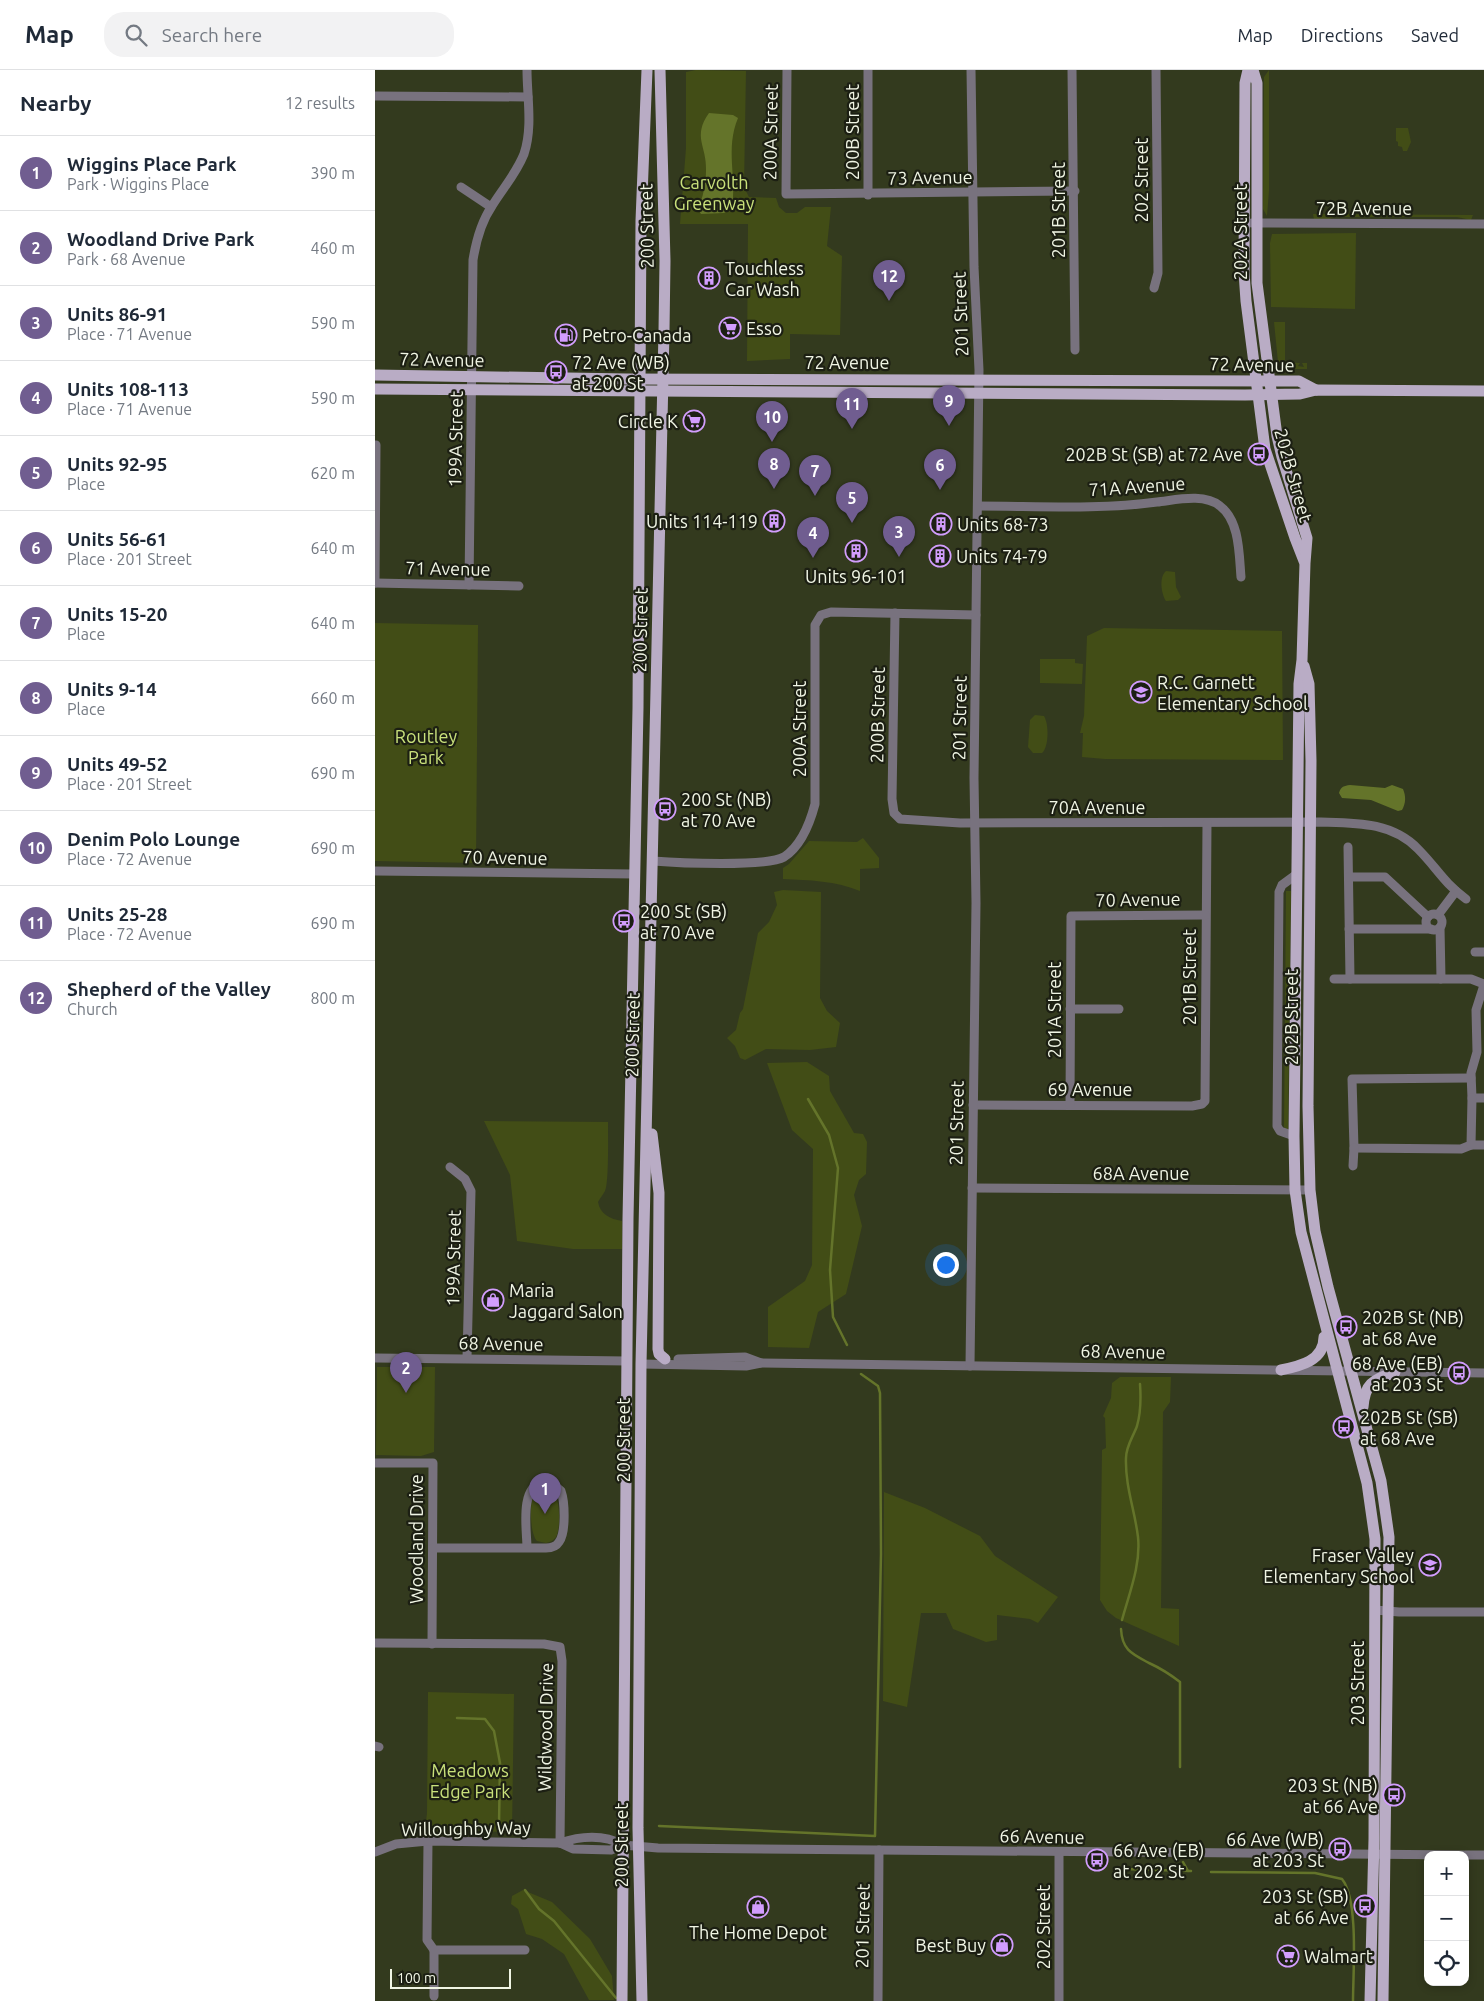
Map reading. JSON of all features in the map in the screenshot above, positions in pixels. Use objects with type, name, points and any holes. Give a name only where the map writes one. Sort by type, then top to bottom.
[{"type":"main road","name":"200 Street","points":[[622,2001],[627,1361],[638,708],[641,220],[647,70]]},
{"type":"main road","name":"200 Street","points":[[642,2001],[638,1847],[641,1364],[665,261],[660,70]]},
{"type":"main road","name":"202A Street","points":[[1248,70],[1245,83],[1244,223],[1246,301],[1257,395]]},
{"type":"main road","name":"202A Street","points":[[1253,70],[1257,83],[1257,283],[1272,395]]},
{"type":"main road","name":"72 Avenue","points":[[375,375],[639,379],[1256,380],[1299,381],[1316,390]]},
{"type":"main road","name":"72 Avenue","points":[[375,389],[1257,395],[1300,394],[1316,390],[1484,391]]},
{"type":"main road","name":"202B Street","points":[[1257,395],[1269,464],[1305,563]]},
{"type":"main road","name":"202B Street","points":[[1272,395],[1282,457],[1307,538],[1302,660],[1299,684],[1295,1190],[1304,1246],[1336,1370]]},
{"type":"main road","name":"202B Street","points":[[1302,660],[1309,684],[1311,822],[1308,1106],[1310,1190],[1319,1250],[1351,1371]]},
{"type":"main road","points":[[634,874],[641,879],[646,888],[652,907]]},
{"type":"main road","points":[[648,1100],[659,1193],[657,1349],[659,1354],[665,1359]]},
{"type":"main road","points":[[1281,1370],[1309,1362],[1322,1350],[1325,1339],[1323,1323]]},
{"type":"main road","name":"203 Street","points":[[1336,1370],[1360,1457],[1371,1507],[1376,1562],[1370,2001]]},
{"type":"main road","name":"203 Street","points":[[1351,1371],[1381,1481],[1390,1562],[1383,2001]]},
{"type":"main road","points":[[1362,1411],[1365,1392],[1369,1385],[1377,1378],[1395,1372]]},
{"type":"street","name":"199A Street","points":[[469,585],[473,260],[477,236],[491,207],[514,175],[524,152],[529,124],[527,70]]},
{"type":"street","name":"200A Street","points":[[786,194],[787,70]]},
{"type":"street","name":"200B Street","points":[[868,70],[868,194]]},
{"type":"street","name":"201 Street","points":[[970,1366],[979,393],[974,267],[971,70]]},
{"type":"street","name":"201B Street","points":[[1072,70],[1075,191],[1075,350]]},
{"type":"street","name":"202 Street","points":[[1154,288],[1158,273],[1156,70]]},
{"type":"street","points":[[375,96],[527,97]]},
{"type":"street","points":[[461,187],[491,207]]},
{"type":"street","name":"73 Avenue","points":[[786,194],[1075,191]]},
{"type":"street","name":"72B Avenue","points":[[1244,223],[1484,224]]},
{"type":"street","points":[[375,583],[377,445]]},
{"type":"street","name":"71A Avenue","points":[[978,506],[1124,506],[1180,500],[1210,500],[1221,506],[1235,528],[1241,577]]},
{"type":"street","name":"71 Avenue","points":[[375,583],[519,586]]},
{"type":"street","name":"200A Street","points":[[653,861],[760,863],[784,857],[799,841],[810,823],[815,804],[815,625],[821,615],[831,612],[895,613]]},
{"type":"street","points":[[895,613],[977,615]]},
{"type":"street","name":"200B Street","points":[[895,613],[892,799],[894,812],[897,816]]},
{"type":"street","name":"70A Avenue","points":[[897,816],[900,819],[912,821],[1298,823]]},
{"type":"street","name":"201B Street","points":[[1205,1101],[1207,823]]},
{"type":"street","points":[[1298,823],[1359,823],[1390,830],[1410,842],[1445,883],[1466,898]]},
{"type":"street","points":[[1348,847],[1350,979]]},
{"type":"street","name":"70 Avenue","points":[[375,871],[634,874]]},
{"type":"street","name":"202B Street","points":[[1294,1136],[1281,1131],[1277,1126],[1279,892],[1282,884],[1297,874]]},
{"type":"street","points":[[1349,877],[1385,877],[1433,916],[1441,919],[1435,928],[1441,979]]},
{"type":"street","points":[[1435,928],[1426,924],[1456,891]]},
{"type":"street","name":"70 Avenue","points":[[1071,916],[1205,915]]},
{"type":"street","name":"201A Street","points":[[1070,1105],[1071,916]]},
{"type":"street","points":[[1349,929],[1435,928]]},
{"type":"street","points":[[1335,979],[1471,979],[1484,985],[1476,1010],[1481,1052],[1471,1073],[1471,1145]]},
{"type":"street","points":[[1070,1009],[1119,1010]]},
{"type":"street","points":[[1353,1166],[1354,1113],[1352,1079],[1471,1078]]},
{"type":"street","points":[[1472,1098],[1484,1098]]},
{"type":"street","name":"69 Avenue","points":[[973,1105],[1192,1106],[1202,1104],[1205,1101]]},
{"type":"street","points":[[1353,1148],[1461,1149],[1471,1145],[1484,1145]]},
{"type":"street","name":"199A Street","points":[[449,1167],[465,1179],[471,1191],[467,1358]]},
{"type":"street","name":"68A Avenue","points":[[972,1188],[1310,1190]]},
{"type":"street","name":"68 Avenue","points":[[665,1359],[745,1357],[761,1363]]},
{"type":"street","name":"68 Avenue","points":[[375,1358],[627,1361]]},
{"type":"street","name":"68 Avenue","points":[[641,1364],[746,1366],[761,1363],[1484,1373]]},
{"type":"street","name":"Woodland Drive","points":[[375,1463],[433,1463],[432,1644]]},
{"type":"street","points":[[433,1548],[527,1548],[550,1548],[557,1545],[563,1533],[563,1502],[561,1491],[553,1485],[541,1484],[533,1487],[529,1492],[527,1505],[527,1548]]},
{"type":"street","points":[[1375,1610],[1484,1612]]},
{"type":"street","name":"Wildwood Drive","points":[[375,1643],[544,1644],[559,1647],[562,1654],[560,1843]]},
{"type":"street","name":"Willoughby Way","points":[[375,1852],[396,1844],[428,1841],[560,1843],[575,1838],[611,1838],[623,1845]]},
{"type":"street","points":[[428,1841],[427,1940],[434,1950],[434,1996]]},
{"type":"street","name":"66 Avenue","points":[[623,1845],[658,1848],[1059,1853],[1424,1854]]},
{"type":"street","name":"201 Street","points":[[878,2001],[879,1850]]},
{"type":"street","name":"202 Street","points":[[1059,1853],[1059,2001]]},
{"type":"street","name":"66 Avenue","points":[[1469,1855],[1484,1855]]},
{"type":"street","points":[[434,1950],[525,1950]]},
{"type":"green space","name":"Carvolth Greenway","points":[[696,70],[746,71],[744,187],[749,197],[776,198],[779,207],[786,213],[797,213],[805,207],[831,207],[827,246],[842,256],[840,335],[790,334],[790,359],[747,361],[748,224],[680,224],[686,148],[686,72]]},
{"type":"green space","points":[[1269,70],[1269,191],[1267,216],[1263,209],[1264,77]]},
{"type":"green space","points":[[1396,128],[1408,128],[1411,142],[1407,151],[1403,151],[1402,147],[1398,146]]},
{"type":"green space","points":[[1313,214],[1473,215],[1471,220],[1457,217],[1334,217],[1327,220],[1314,220]]},
{"type":"green space","points":[[1356,233],[1355,309],[1271,307],[1270,243],[1272,234]]},
{"type":"green space","points":[[1274,322],[1285,322],[1285,362],[1300,363],[1298,366],[1304,367],[1302,363],[1307,363],[1307,369],[1287,369],[1278,362]]},
{"type":"green space","points":[[1166,571],[1175,572],[1176,587],[1181,597],[1178,600],[1166,601],[1164,598],[1162,577]]},
{"type":"green space","name":"Routley Park","points":[[375,623],[478,625],[476,863],[375,861]]},
{"type":"green space","points":[[1104,628],[1282,631],[1283,760],[1105,759],[1082,757],[1083,733],[1080,733],[1084,716],[1087,636]]},
{"type":"green space","points":[[1040,659],[1075,659],[1075,663],[1083,664],[1082,684],[1040,683]]},
{"type":"green space","points":[[1035,715],[1044,716],[1047,724],[1047,741],[1042,753],[1033,753],[1028,747],[1030,720]]},
{"type":"green space","points":[[863,838],[879,858],[879,868],[860,869],[860,891],[832,883],[783,879],[783,868],[789,864],[809,841],[857,842]]},
{"type":"green space","points":[[783,890],[821,892],[820,998],[827,1011],[840,1023],[836,1047],[810,1050],[766,1049],[745,1060],[740,1058],[735,1046],[727,1038],[736,1030],[740,1013],[743,1009],[758,933],[769,922],[777,905],[774,892]]},
{"type":"green space","points":[[1286,891],[1291,891],[1288,1130],[1284,1127]]},
{"type":"green space","points":[[807,1062],[829,1076],[830,1091],[854,1133],[863,1134],[867,1142],[866,1174],[859,1180],[854,1195],[862,1226],[846,1294],[818,1312],[809,1348],[768,1347],[768,1307],[805,1281],[812,1265],[813,1149],[792,1130],[767,1063]]},
{"type":"green space","points":[[484,1121],[608,1122],[607,1179],[605,1191],[598,1202],[601,1210],[606,1215],[622,1221],[622,1249],[573,1249],[517,1241],[510,1175]]},
{"type":"green space","points":[[377,1367],[435,1367],[434,1452],[421,1456],[376,1455]]},
{"type":"green space","points":[[1120,1377],[1171,1377],[1170,1402],[1163,1412],[1161,1608],[1179,1609],[1179,1646],[1116,1618],[1107,1611],[1100,1600],[1102,1450],[1106,1448],[1105,1418],[1103,1416],[1111,1398],[1112,1383]]},
{"type":"green space","points":[[543,1488],[553,1491],[559,1513],[558,1533],[556,1537],[546,1543],[537,1541],[533,1532],[531,1518],[532,1499],[537,1491]]},
{"type":"green space","points":[[884,1492],[925,1508],[980,1536],[995,1556],[1058,1597],[1038,1623],[1030,1619],[997,1615],[997,1640],[986,1642],[953,1629],[946,1613],[921,1613],[907,1707],[883,1701]]},
{"type":"green space","name":"Meadows Edge Park","points":[[428,1692],[514,1694],[512,1832],[425,1830],[427,1813]]},
{"type":"green space","points":[[523,1890],[552,1902],[590,1939],[612,1976],[614,2000],[589,2000],[564,1954],[542,1939],[526,1934],[518,1909],[511,1904],[512,1896]]},
{"type":"shaded area","points":[[709,113],[733,115],[738,118],[732,141],[733,197],[732,208],[724,213],[701,214],[698,209],[704,190],[706,162],[701,142],[701,129]]},
{"type":"shaded area","points":[[1392,785],[1403,789],[1405,799],[1402,810],[1398,811],[1371,800],[1342,798],[1339,793],[1341,789],[1344,786],[1385,788]]},
{"type":"waterway","points":[[808,1099],[829,1135],[838,1168],[830,1270],[833,1317],[847,1345]]},
{"type":"waterway","points":[[659,1826],[875,1836],[881,1554],[880,1393],[878,1386],[861,1374]]},
{"type":"waterway","points":[[1122,1620],[1138,1558],[1137,1527],[1127,1478],[1126,1454],[1137,1426],[1140,1384]]},
{"type":"waterway","points":[[1121,1629],[1123,1642],[1129,1650],[1180,1682],[1180,1767]]},
{"type":"waterway","points":[[457,1718],[485,1719],[494,1731],[500,1763],[499,1825]]},
{"type":"waterway","points":[[1183,1862],[1188,1871]]},
{"type":"waterway","points":[[1123,1869],[1191,1871]]},
{"type":"waterway","points":[[1211,1872],[1315,1873],[1342,1879],[1351,1903],[1353,1919],[1353,2001]]},
{"type":"waterway","points":[[525,1890],[539,1909],[554,1921],[616,1998]]},
{"type":"place","name":"Touchless Car Wash","points":[[709,278]]},
{"type":"place","name":"Shepherd of the Valley","points":[[889,301]]},
{"type":"place","name":"Esso","points":[[730,328]]},
{"type":"place","name":"Petro-Canada","points":[[566,335]]},
{"type":"place","name":"72 Ave (WB) at 200 St","points":[[556,372]]},
{"type":"place","name":"Circle K","points":[[694,421]]},
{"type":"place","name":"Units 49-52","points":[[949,426]]},
{"type":"place","name":"Units 25-28","points":[[852,429]]},
{"type":"place","name":"Denim Polo Lounge","points":[[772,442]]},
{"type":"place","name":"202B St (SB) at 72 Ave","points":[[1259,454]]},
{"type":"place","name":"Units 9-14","points":[[774,489]]},
{"type":"place","name":"Units 56-61","points":[[940,490]]},
{"type":"place","name":"Units 15-20","points":[[815,496]]},
{"type":"place","name":"Units 114-119","points":[[774,521]]},
{"type":"place","name":"Units 92-95","points":[[852,523]]},
{"type":"place","name":"Units 68-73","points":[[941,524]]},
{"type":"place","name":"Units 96-101","points":[[856,551]]},
{"type":"place","name":"Units 74-79","points":[[940,556]]},
{"type":"place","name":"Units 86-91","points":[[899,557]]},
{"type":"place","name":"Units 108-113","points":[[813,558]]},
{"type":"place","name":"R.C. Garnett Elementary School","points":[[1141,692]]},
{"type":"place","name":"200 St (NB) at 70 Ave","points":[[665,809]]},
{"type":"place","name":"200 St (SB) at 70 Ave","points":[[624,921]]},
{"type":"place","name":"Maria Jaggard Salon","points":[[493,1300]]},
{"type":"place","name":"202B St (NB) at 68 Ave","points":[[1346,1327]]},
{"type":"place","name":"68 Ave (EB) at 203 St","points":[[1459,1373]]},
{"type":"place","name":"Woodland Drive Park","points":[[406,1393]]},
{"type":"place","name":"202B St (SB) at 68 Ave","points":[[1344,1427]]},
{"type":"place","name":"Wiggins Place Park","points":[[545,1514]]},
{"type":"place","name":"Fraser Valley Elementary School","points":[[1430,1565]]},
{"type":"place","name":"203 St (NB) at 66 Ave","points":[[1394,1795]]},
{"type":"place","name":"66 Ave (WB) at 203 St","points":[[1340,1849]]},
{"type":"place","name":"66 Ave (EB) at 202 St","points":[[1097,1860]]},
{"type":"place","name":"203 St (SB) at 66 Ave","points":[[1365,1906]]},
{"type":"place","name":"The Home Depot","points":[[758,1907]]},
{"type":"place","name":"Best Buy","points":[[1002,1945]]},
{"type":"place","name":"Walmart","points":[[1288,1956]]}]
